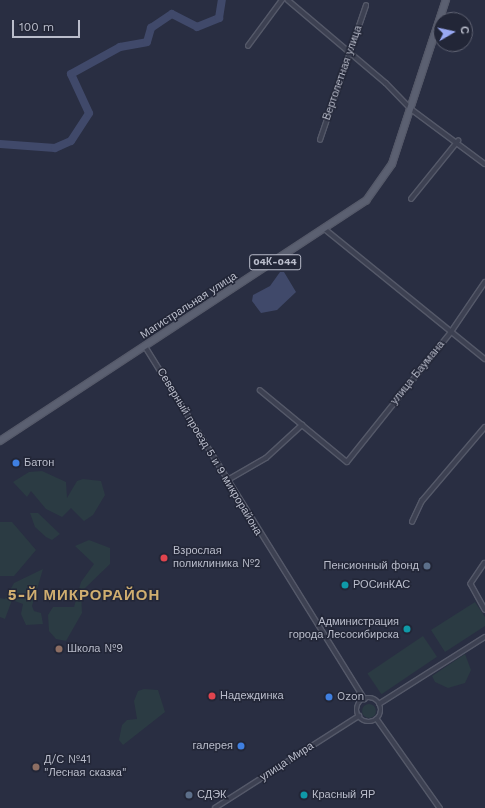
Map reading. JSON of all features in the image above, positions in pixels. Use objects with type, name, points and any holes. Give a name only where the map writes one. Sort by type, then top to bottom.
[{"type":"main road","name":"Магистральная улица","points":[[0,441],[366,200],[386,177],[411,109],[446,0]]},
{"type":"street","points":[[248,46],[282,0]]},
{"type":"street","points":[[288,0],[350,53],[411,109],[458,141],[484,162]]},
{"type":"street","name":"Вертолетная улица","points":[[320,140],[366,6]]},
{"type":"street","points":[[411,199],[458,141]]},
{"type":"street","points":[[324,229],[485,360]]},
{"type":"street","name":"улица Баумана","points":[[302,425],[347,462],[450,332],[485,282]]},
{"type":"street","name":"Северный проезд 5 и 9 микрорайона","points":[[145,346],[226,482],[365,699]]},
{"type":"street","points":[[226,482],[266,458],[302,425],[260,390]]},
{"type":"street","points":[[412,522],[422,501],[485,427]]},
{"type":"street","points":[[485,563],[471,584],[485,609]]},
{"type":"street","points":[[379,704],[485,637]]},
{"type":"street","points":[[377,719],[369,722],[359,716],[358,706],[365,699],[379,704]]},
{"type":"street","points":[[379,704],[377,719],[440,808]]},
{"type":"street","name":"улица Мира","points":[[215,808],[359,716]]},
{"type":"shaded area","points":[[42,471],[66,482],[67,498],[77,481],[83,479],[101,481],[105,495],[93,515],[84,521],[71,508],[62,517],[46,509],[31,491],[27,497],[13,482],[29,472]]},
{"type":"shaded area","points":[[30,513],[38,513],[60,534],[52,540],[46,537],[35,527]]},
{"type":"shaded area","points":[[0,522],[12,522],[36,550],[14,576],[0,576]]},
{"type":"shaded area","points":[[89,540],[110,548],[110,564],[81,592],[82,613],[66,641],[56,639],[49,631],[48,615],[53,607],[74,607],[81,582],[94,564],[75,546]]},
{"type":"shaded area","points":[[43,569],[32,606],[34,611],[41,613],[43,624],[26,625],[21,614],[23,604],[12,600],[5,619],[0,617],[0,598],[5,599],[14,583]]},
{"type":"shaded area","points":[[475,602],[485,617],[485,626],[445,652],[431,630]]},
{"type":"shaded area","points":[[423,636],[437,657],[381,694],[367,673]]},
{"type":"shaded area","points":[[465,654],[471,670],[465,683],[448,688],[435,682],[432,676]]},
{"type":"shaded area","points":[[144,689],[158,690],[165,712],[123,745],[119,740],[122,725],[127,720],[137,719],[134,701],[138,691]]},
{"type":"shaded area","points":[[366,704],[372,704],[376,708],[376,714],[372,718],[366,718],[362,714],[362,708]]},
{"type":"water","points":[[280,272],[284,272],[296,292],[277,310],[261,313],[252,301],[253,295],[270,286]]},
{"type":"waterway","points":[[0,144],[55,148],[71,141],[89,113],[71,74],[120,47],[147,42],[151,28],[172,14],[197,27],[219,18],[222,0]]},
{"type":"place","name":"Батон","points":[[16,463]]},
{"type":"place","name":"Взрослая поликлиника №2","points":[[164,558]]},
{"type":"place","name":"Пенсионный фонд","points":[[427,566]]},
{"type":"place","name":"РОСинКАС","points":[[345,585]]},
{"type":"place","name":"Администрация города Лесосибирска","points":[[407,629]]},
{"type":"place","name":"Школа №9","points":[[59,649]]},
{"type":"place","name":"Надеждинка","points":[[212,696]]},
{"type":"place","name":"Ozon","points":[[329,697]]},
{"type":"place","name":"галерея","points":[[241,746]]},
{"type":"place","name":"Д/С №41 \"Лесная сказка\"","points":[[36,767]]},
{"type":"place","name":"СДЭК","points":[[189,795]]},
{"type":"place","name":"Красный ЯР","points":[[304,795]]},
{"type":"district","name":"5-Й МИКРОРАЙОН","points":[[84,596]]}]
